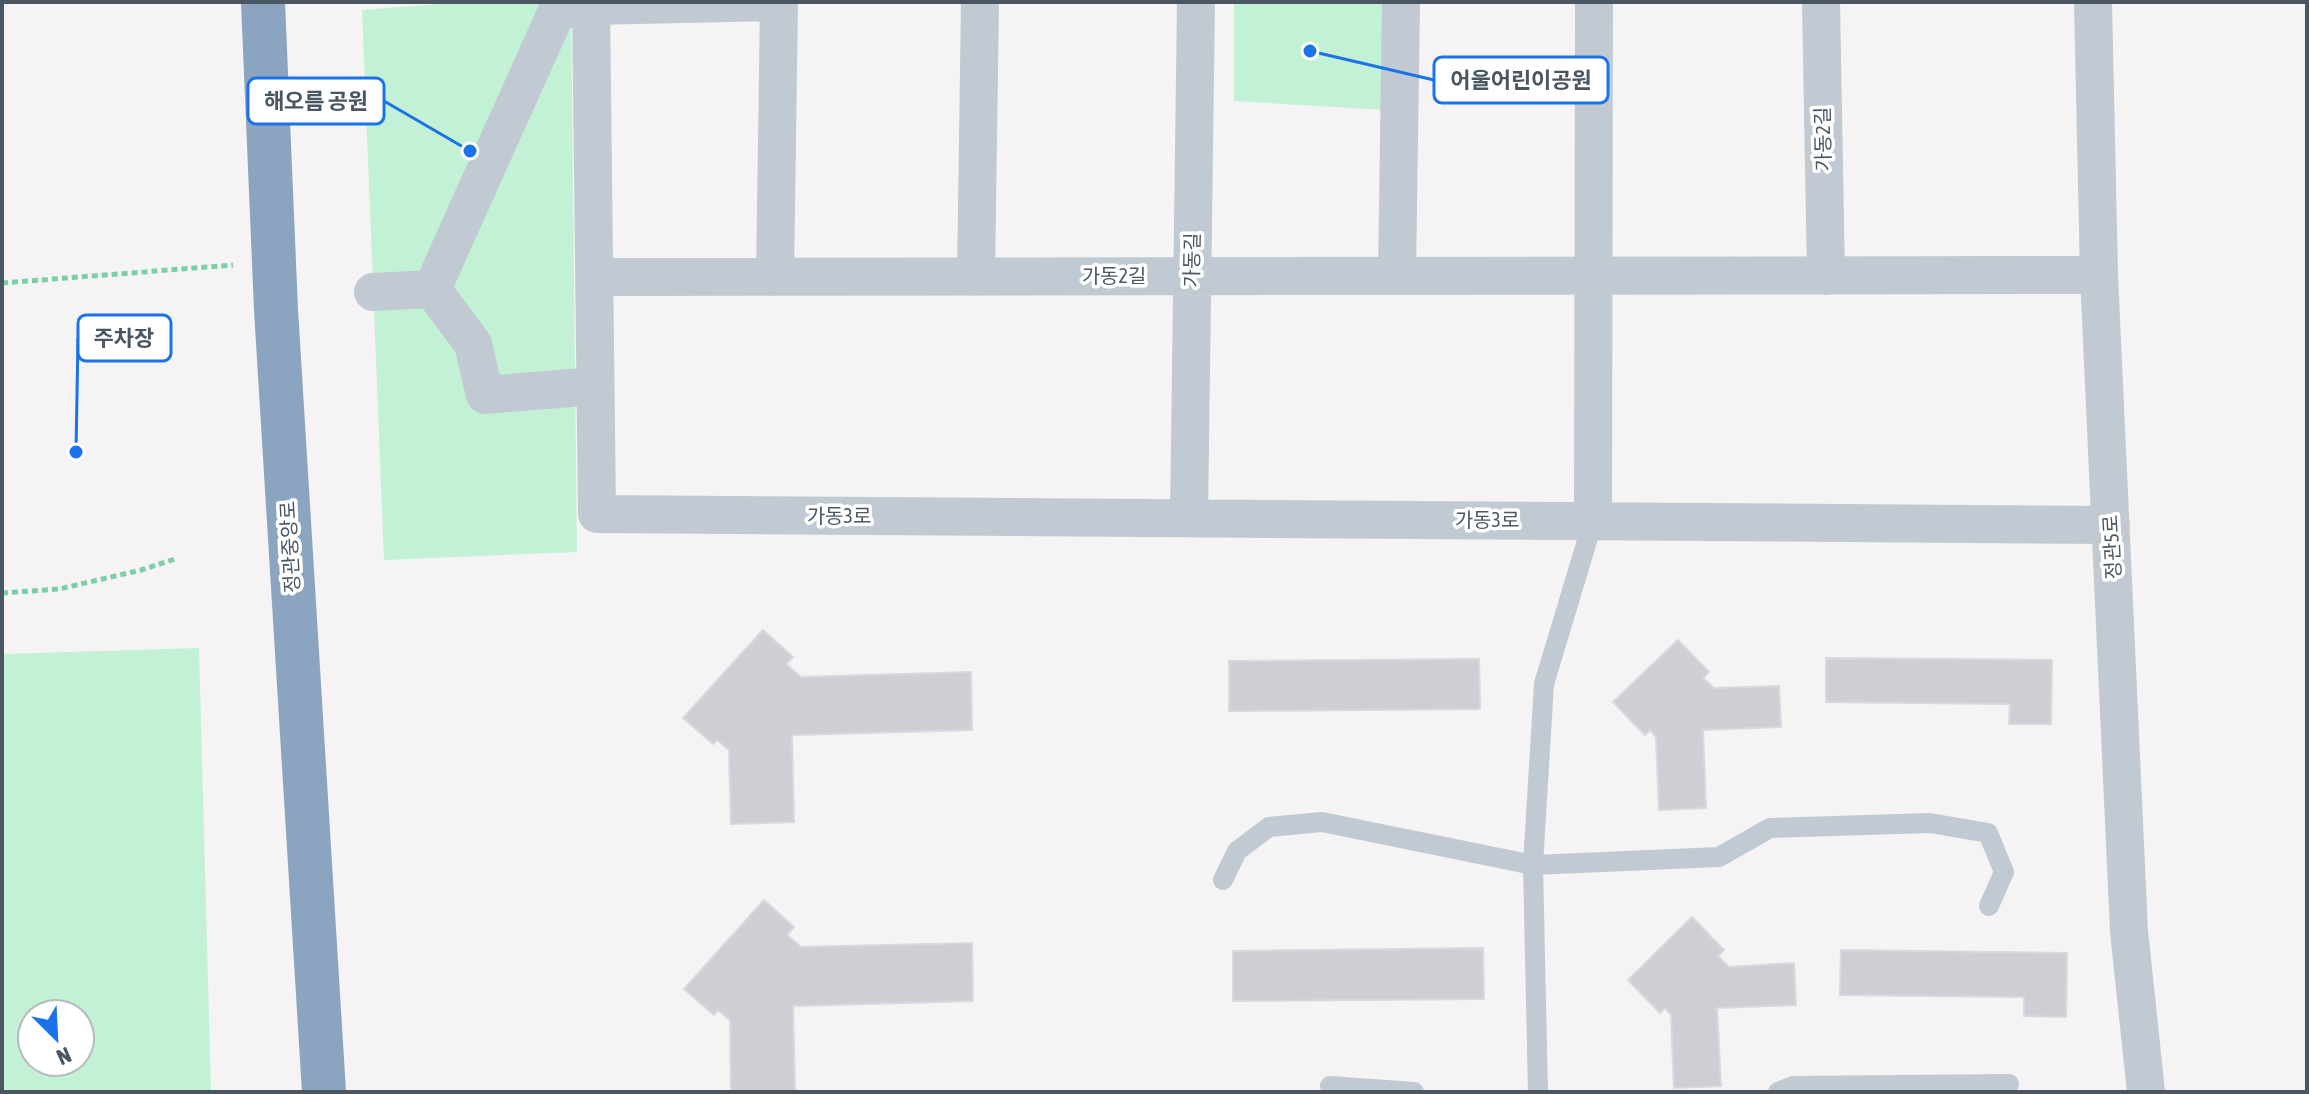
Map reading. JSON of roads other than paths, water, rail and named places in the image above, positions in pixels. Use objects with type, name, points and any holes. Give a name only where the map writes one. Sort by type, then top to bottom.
[{"type":"highway","name":"정관중앙로","points":[[263,2],[274,262],[324,1092]]},
{"type":"street","points":[[432,289],[557,11],[591,4],[778,2],[775,277]]},
{"type":"street","points":[[976,277],[980,2]]},
{"type":"street","name":"가동길","points":[[1189,518],[1196,2]]},
{"type":"street","points":[[1397,276],[1401,2]]},
{"type":"street","points":[[1593,521],[1594,2]]},
{"type":"street","name":"가동2길","points":[[1821,2],[1826,276]]},
{"type":"street","name":"정관5로","points":[[2093,2],[2099,275],[2129,931],[2146,1092]]},
{"type":"street","name":"가동3로","points":[[591,4],[597,514],[2111,525]]},
{"type":"street","name":"가동2길","points":[[594,277],[2099,275]]},
{"type":"street","points":[[373,292],[432,289]]},
{"type":"street","points":[[432,289],[473,344],[485,395],[595,386]]},
{"type":"lane","points":[[1538,1092],[1533,865],[1544,684],[1593,521]]},
{"type":"lane","points":[[1223,880],[1237,851],[1269,827],[1322,822],[1533,865],[1719,857],[1770,828],[1930,823],[1988,833],[2004,872],[1989,906]]},
{"type":"lane","points":[[1778,1092],[1793,1086],[2009,1084]]},
{"type":"lane","points":[[1330,1086],[1414,1092]]},
{"type":"place","name":"어울어린이공원","points":[[1310,51]]},
{"type":"place","name":"해오름 공원","points":[[470,151]]},
{"type":"place","name":"주차장","points":[[76,452]]}]
